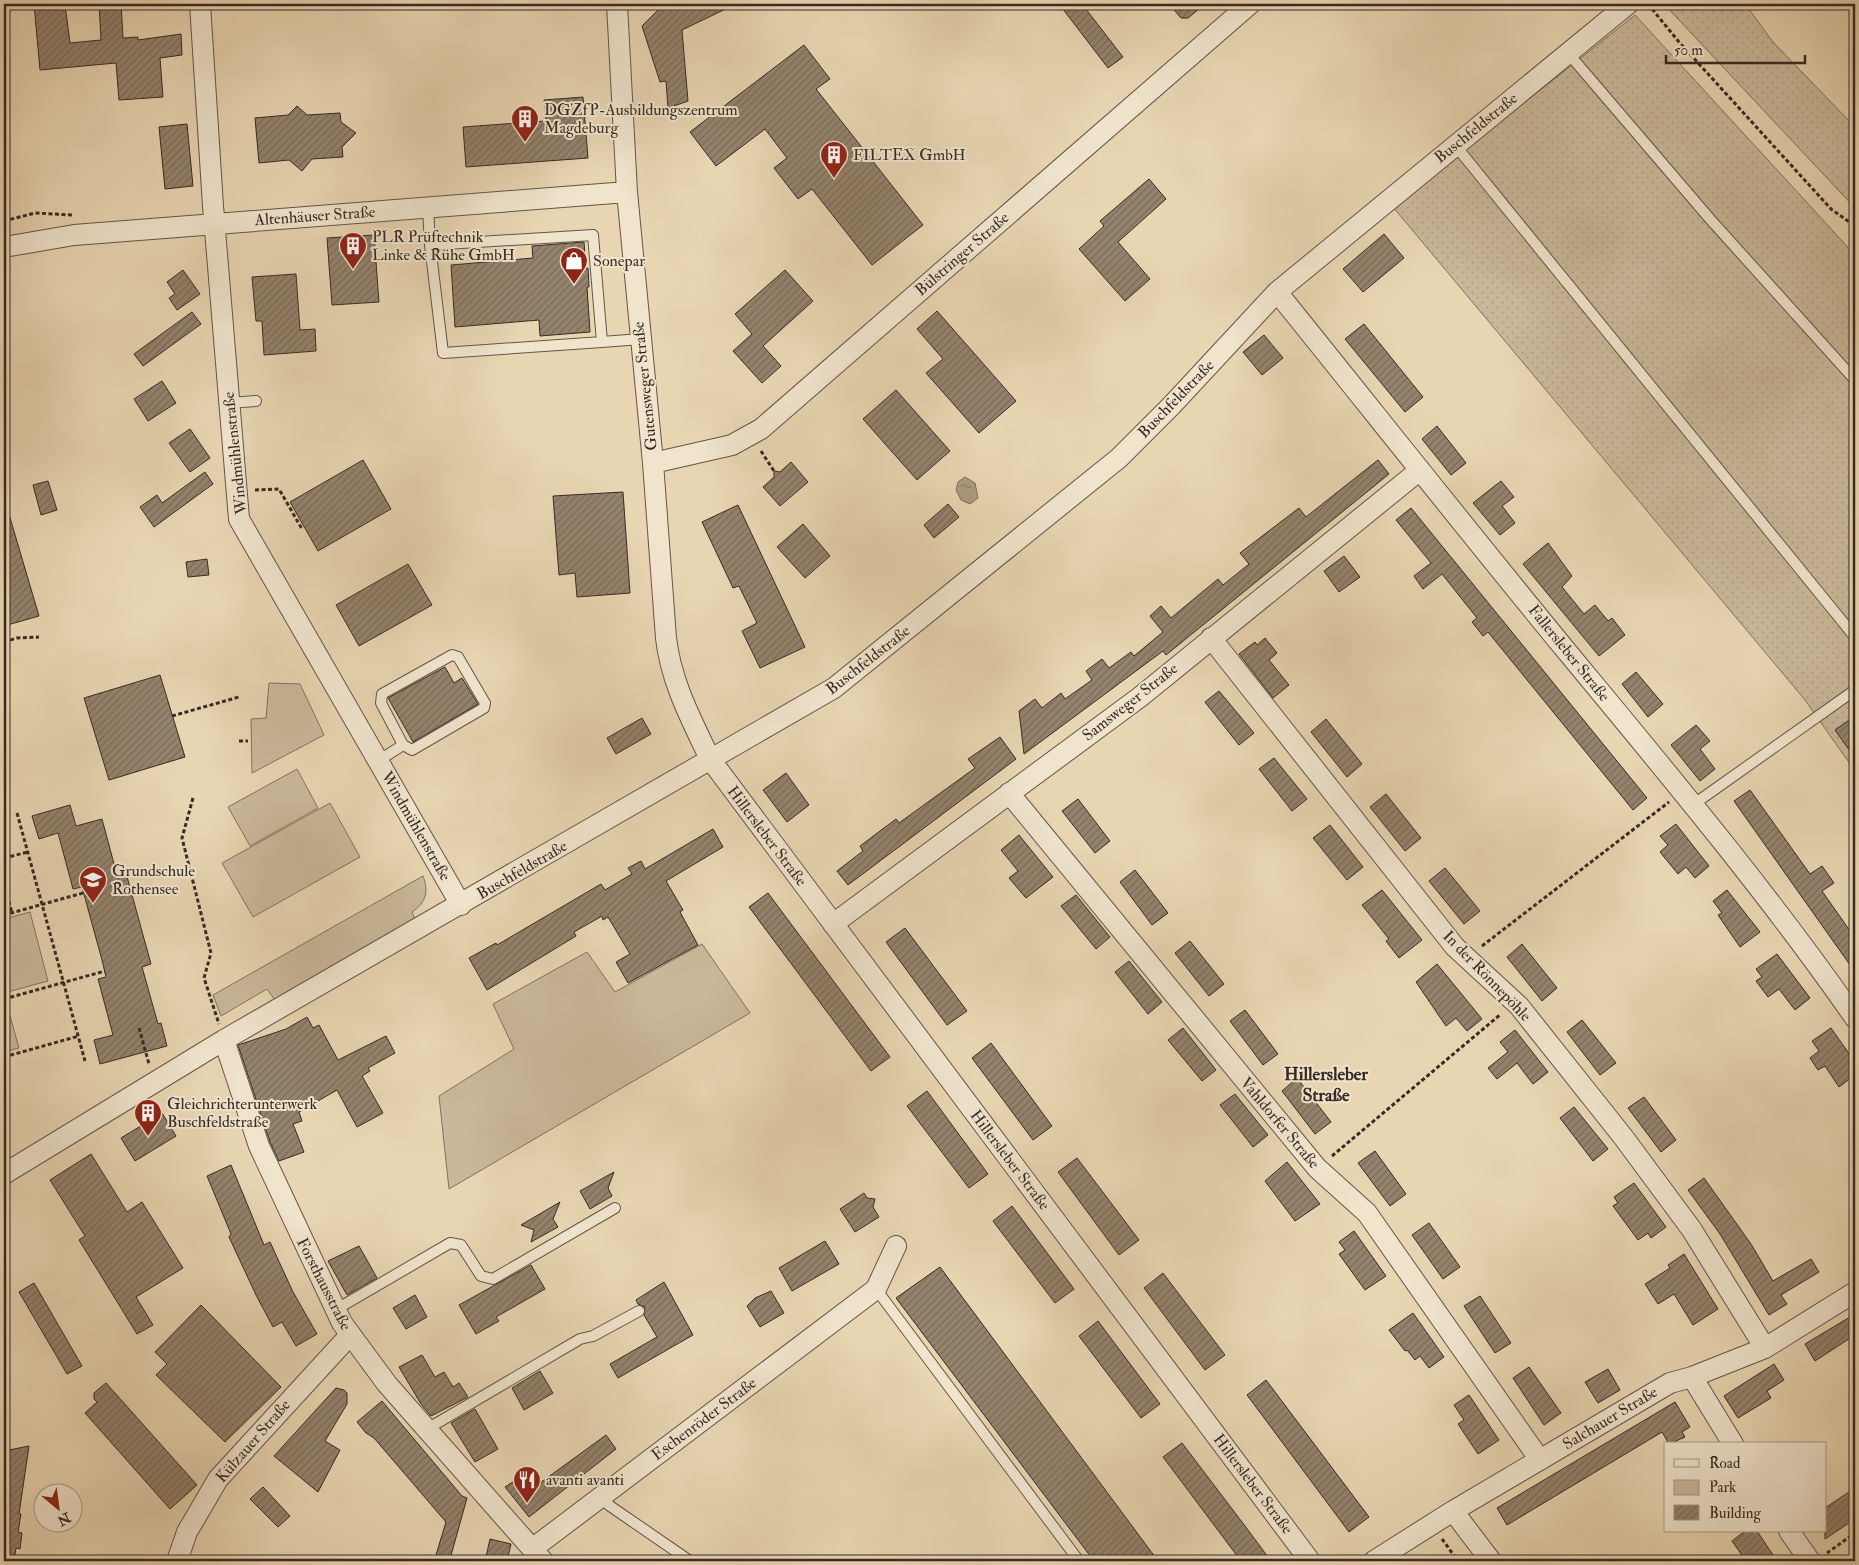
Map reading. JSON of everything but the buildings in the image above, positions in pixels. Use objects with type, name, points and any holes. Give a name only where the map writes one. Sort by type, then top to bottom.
[{"type":"street","name":"Windmühlenstraße","points":[[200,4],[214,224],[240,519],[461,905]]},
{"type":"street","name":"Gutensweger Straße","points":[[617,4],[627,192],[653,463],[666,638],[670,666],[680,696],[710,759]]},
{"type":"street","name":"Bülstringer Straße","points":[[653,463],[722,448],[751,436],[791,404],[1250,4]]},
{"type":"street","name":"Buschfeldstraße","points":[[4,1174],[224,1040],[461,905],[834,688],[1112,464],[1172,405],[1277,292],[1628,4]]},
{"type":"street","name":"Altenhäuser Straße","points":[[4,247],[74,236],[627,192]]},
{"type":"street","name":"Fallersleber Straße","points":[[1277,292],[1689,798],[1803,943],[1855,1018]]},
{"type":"street","name":"Samsweger Straße","points":[[833,924],[1140,697],[1420,470]]},
{"type":"street","name":"In der Rönnepöhle","points":[[1211,638],[1466,958],[1515,1002],[1667,1194],[1692,1230],[1765,1348]]},
{"type":"street","name":"Hillersleber Straße","points":[[710,759],[1310,1561]]},
{"type":"street","name":"Vahldorfer Straße","points":[[1010,793],[1317,1168],[1368,1213],[1540,1460]]},
{"type":"street","name":"Forsthausstraße","points":[[224,1040],[259,1146],[335,1310],[350,1335],[387,1384],[537,1555]]},
{"type":"street","name":"Eschenröder Straße","points":[[537,1555],[600,1497],[876,1289],[896,1246]]},
{"type":"street","name":"Salchauer Straße","points":[[1374,1561],[1453,1511],[1670,1383],[1692,1377],[1765,1348],[1855,1292]]},
{"type":"street","name":"Külzauer Straße","points":[[177,1561],[187,1532],[218,1479],[350,1335]]},
{"type":"street","points":[[1692,1377],[1731,1442]]},
{"type":"street","points":[[1453,1511],[1491,1561]]},
{"type":"street","points":[[1790,1532],[1816,1558]]},
{"type":"lane","points":[[1568,53],[1705,214],[1855,380]]},
{"type":"lane","points":[[1455,145],[1855,637]]},
{"type":"lane","points":[[428,207],[430,245],[443,353],[641,339]]},
{"type":"lane","points":[[430,245],[593,234],[602,342]]},
{"type":"lane","points":[[230,402],[256,401]]},
{"type":"lane","points":[[452,655],[458,657],[485,704],[484,708],[412,750],[403,745],[381,703],[382,694],[452,655]]},
{"type":"lane","points":[[1689,798],[1855,690]]},
{"type":"lane","points":[[378,761],[403,745]]},
{"type":"lane","points":[[335,1310],[450,1243],[458,1243],[463,1247],[481,1276],[495,1278],[616,1208]]},
{"type":"lane","points":[[876,1289],[1079,1561]]},
{"type":"lane","points":[[427,1429],[580,1340],[593,1336],[639,1311]]},
{"type":"lane","points":[[600,1497],[610,1506],[690,1561]]},
{"type":"path","points":[[1648,4],[1678,42],[1831,209],[1855,226]]},
{"type":"path","points":[[4,438],[9,436]]},
{"type":"path","points":[[751,436],[774,471]]},
{"type":"path","points":[[256,490],[279,489],[302,529]]},
{"type":"path","points":[[4,642],[17,638],[40,637]]},
{"type":"path","points":[[172,716],[239,697]]},
{"type":"path","points":[[239,741],[248,741]]},
{"type":"path","points":[[194,798],[182,838],[211,954],[204,978],[224,1040]]},
{"type":"path","points":[[1466,958],[1689,798]]},
{"type":"path","points":[[17,813],[85,1061]]},
{"type":"path","points":[[4,858],[28,852]]},
{"type":"path","points":[[4,882],[12,913]]},
{"type":"path","points":[[4,915],[83,893]]},
{"type":"path","points":[[4,999],[105,971]]},
{"type":"path","points":[[1317,1168],[1515,1002]]},
{"type":"path","points":[[139,1028],[154,1083]]},
{"type":"path","points":[[4,1057],[78,1036]]},
{"type":"path","points":[[1431,1525],[1458,1561]]},
{"type":"path","points":[[1816,1558],[1855,1534]]},
{"type":"green space","points":[[1664,4],[1745,4],[1773,42],[1855,127],[1855,208]]},
{"type":"green space","points":[[1635,15],[1855,255],[1855,771],[1805,700],[1393,207]]},
{"type":"green space","points":[[269,683],[300,684],[324,735],[252,773],[251,719],[266,718]]},
{"type":"green space","points":[[297,769],[318,808],[250,846],[228,807]]},
{"type":"green space","points":[[330,803],[360,857],[253,917],[222,863]]},
{"type":"green space","points":[[423,876],[426,892],[423,901],[412,912],[415,919],[275,1000],[267,989],[221,1016],[213,995]]},
{"type":"green space","points":[[30,912],[48,981],[4,993],[4,919]]},
{"type":"green space","points":[[702,944],[750,1013],[449,1189],[439,1096],[514,1049],[493,1004],[587,952],[615,992]]},
{"type":"green space","points":[[7,1005],[19,1048],[4,1052],[4,1006]]},
{"type":"water","points":[[965,477],[975,483],[978,498],[970,504],[961,500],[956,490],[958,482]]},
{"type":"place","name":"DGZfP-Ausbildungszentrum Magdeburg","points":[[525,143]]},
{"type":"place","name":"FILTEX GmbH","points":[[834,179]]},
{"type":"place","name":"PLR Prüftechnik Linke & Rühe GmbH","points":[[353,270]]},
{"type":"place","name":"Sonepar","points":[[574,285]]},
{"type":"place","name":"Grundschule Rothensee","points":[[93,904]]},
{"type":"place","name":"Gleichrichterunterwerk Buschfeldstraße","points":[[148,1137]]},
{"type":"place","name":"avanti avanti","points":[[527,1504]]},
{"type":"district","name":"Hillersleber Straße","points":[[1326,1084]]}]
